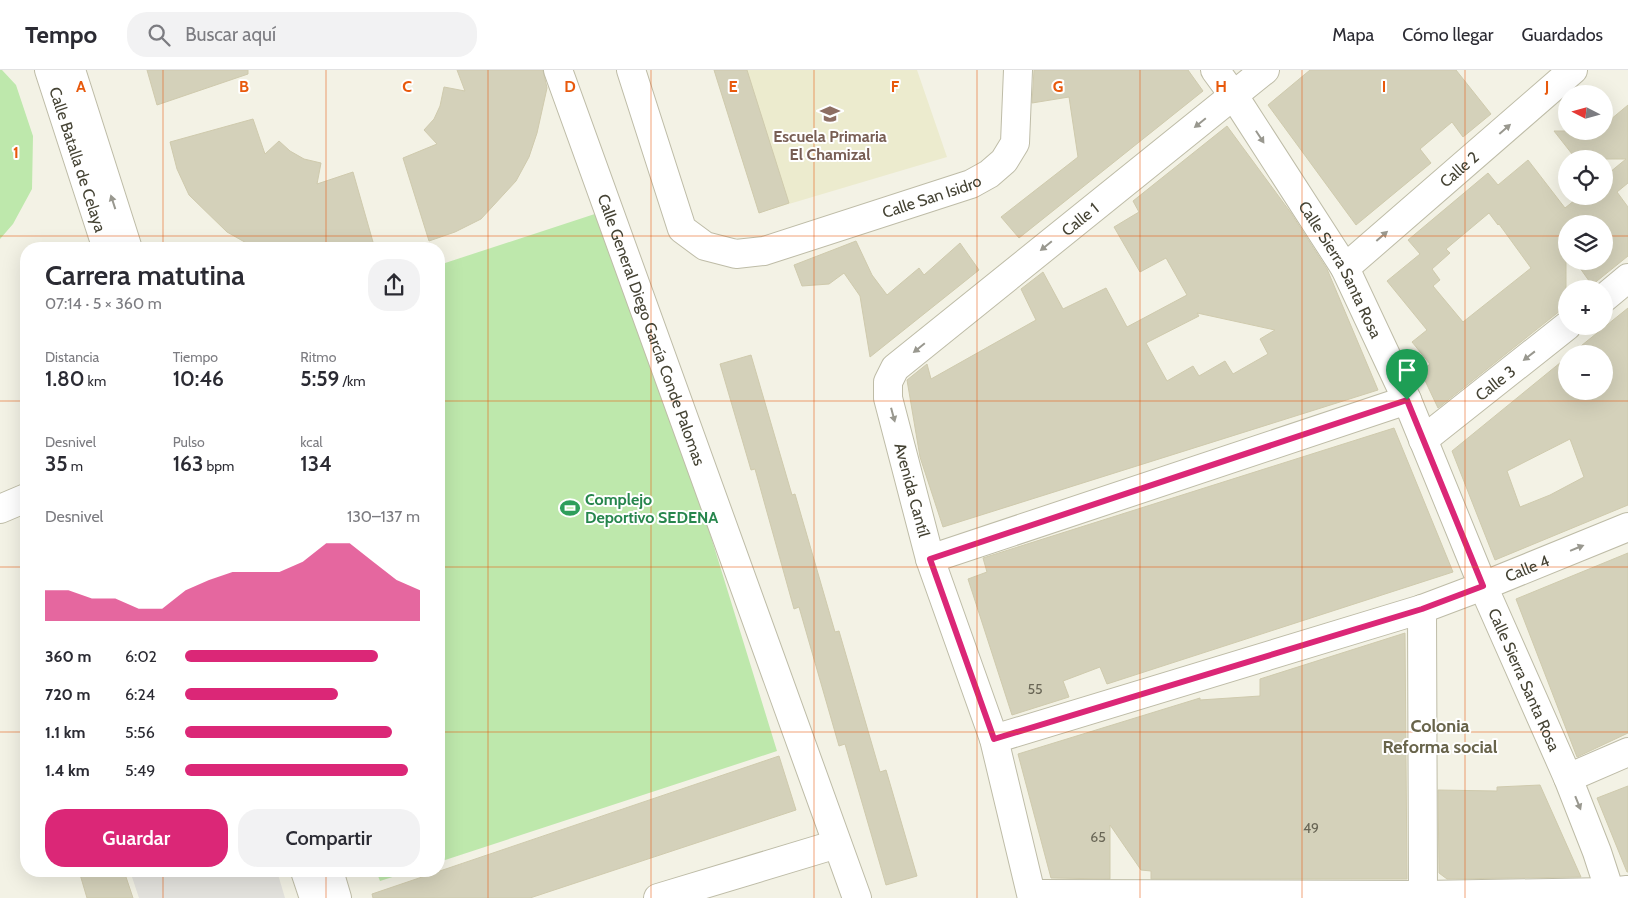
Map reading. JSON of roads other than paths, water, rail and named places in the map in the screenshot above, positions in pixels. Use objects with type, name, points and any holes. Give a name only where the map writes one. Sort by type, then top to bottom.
[{"type":"street","name":"Calle Batalla de Celaya","points":[[49,70],[105,242]]},
{"type":"street","name":"Calle Batalla de Celaya","points":[[71,70],[126,242]]},
{"type":"street","name":"Calle General Diego García Conde Palomas","points":[[558,70],[857,898]]},
{"type":"street","name":"Calle San Isidro","points":[[631,70],[682,230],[705,246],[736,254],[764,251],[972,184],[990,174],[1004,161],[1015,143],[1018,70]]},
{"type":"street","name":"Calle Sierra Santa Rosa","points":[[1216,70],[1345,268],[1407,400],[1483,586],[1617,893]]},
{"type":"street","name":"Calle 1","points":[[894,368],[1265,70]]},
{"type":"street","name":"Calle 2","points":[[1345,268],[1573,70]]},
{"type":"street","points":[[1613,290],[1628,278]]},
{"type":"street","name":"Calle 3","points":[[1423,440],[1558,333]]},
{"type":"street","name":"Avenida Cantíl","points":[[894,368],[888,382],[888,398],[930,559],[994,739],[1032,896]]},
{"type":"street","points":[[930,559],[1407,400]]},
{"type":"street","points":[[0,509],[20,501]]},
{"type":"street","name":"Calle 4","points":[[994,739],[1422,609],[1628,528]]},
{"type":"street","points":[[1422,609],[1422,895]]},
{"type":"street","points":[[1568,778],[1628,752]]},
{"type":"street","points":[[658,898],[837,844]]},
{"type":"street","points":[[307,877],[314,898]]},
{"type":"street","points":[[330,877],[337,898]]},
{"type":"street","points":[[1032,896],[1617,893]]},
{"type":"place","name":"Escuela Primaria El Chamizal","points":[[830,114]]},
{"type":"place","name":"Complejo Deportivo SEDENA","points":[[570,508]]},
{"type":"district","name":"Colonia Reforma social","points":[[1440,736]]}]
